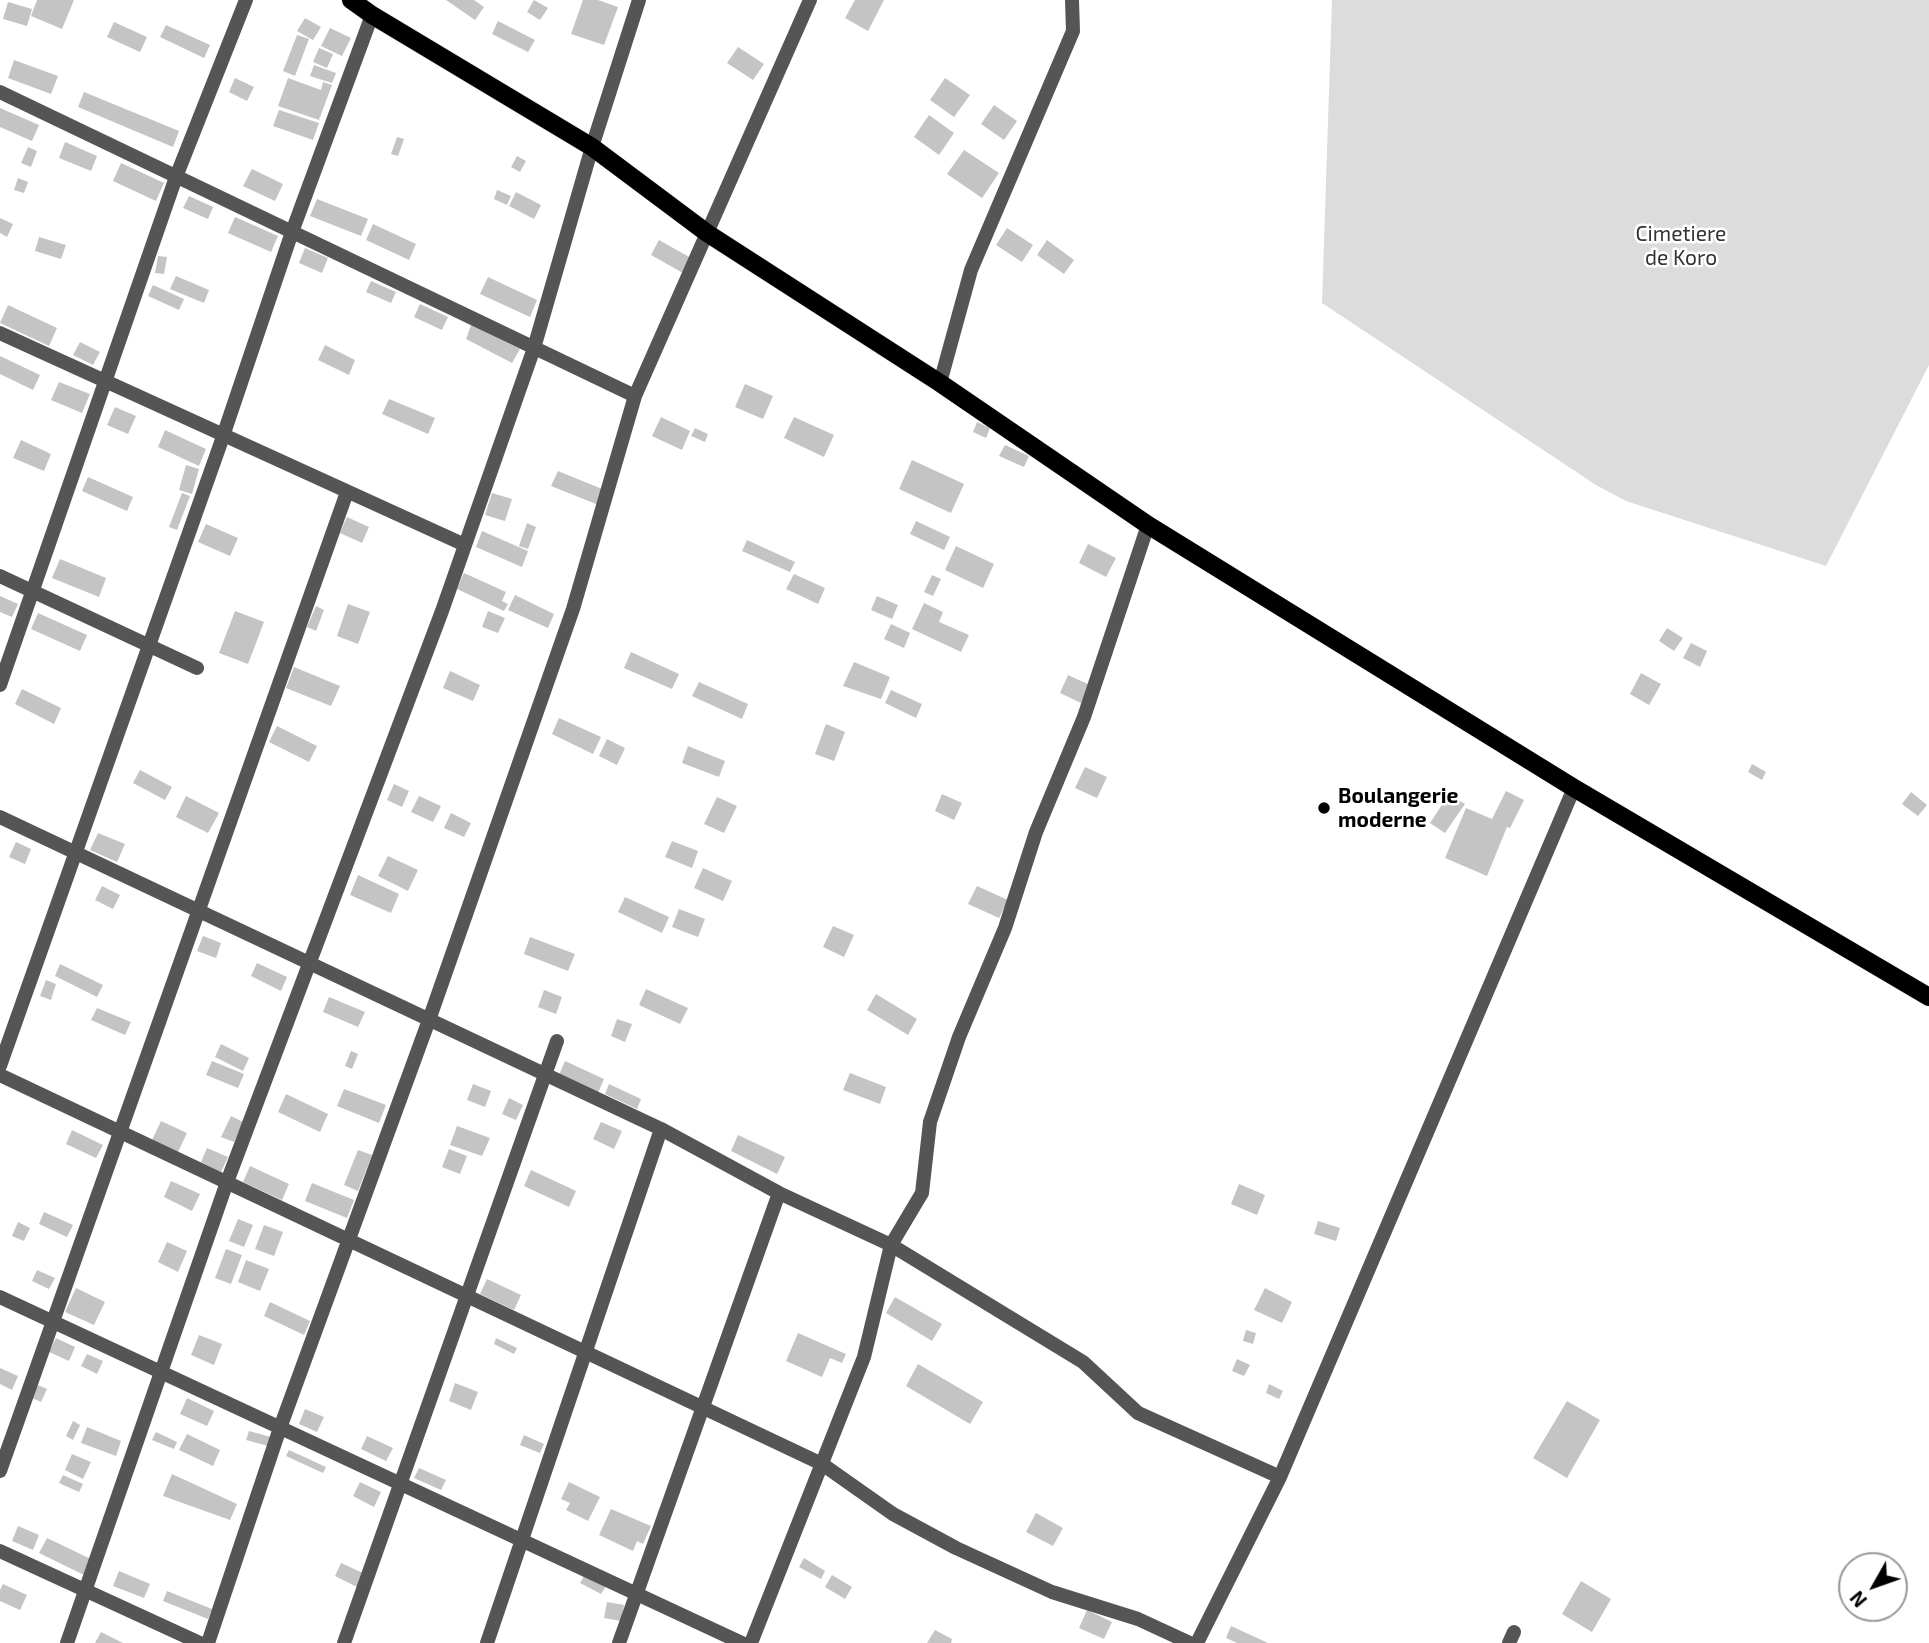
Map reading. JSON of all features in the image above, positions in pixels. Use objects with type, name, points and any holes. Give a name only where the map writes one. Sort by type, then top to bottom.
[{"type":"main road","points":[[351,0],[592,147],[707,233],[940,383],[1148,524],[1574,788],[1929,997]]},
{"type":"street","points":[[0,685],[176,177],[246,0]]},
{"type":"street","points":[[67,1643],[227,1182],[464,545],[534,348],[592,147],[639,0]]},
{"type":"street","points":[[208,1643],[280,1428],[429,1020],[573,610],[635,396],[810,0]]},
{"type":"street","points":[[940,383],[971,270],[1073,30],[1072,0]]},
{"type":"street","points":[[0,1066],[223,436],[292,232],[372,15]]},
{"type":"street","points":[[0,92],[635,396]]},
{"type":"street","points":[[0,333],[464,545]]},
{"type":"street","points":[[0,1471],[347,492]]},
{"type":"street","points":[[751,1643],[864,1357],[891,1245],[922,1193],[930,1122],[959,1037],[1005,928],[1036,832],[1084,717],[1148,524]]},
{"type":"street","points":[[0,576],[197,668]]},
{"type":"street","points":[[1197,1643],[1280,1477],[1574,788]]},
{"type":"street","points":[[0,817],[310,961],[661,1129],[779,1194],[891,1245],[1083,1362],[1138,1413],[1280,1477]]},
{"type":"street","points":[[344,1643],[558,1041]]},
{"type":"street","points":[[0,1075],[822,1464],[893,1514],[956,1548],[1052,1592],[1138,1619],[1190,1643]]},
{"type":"street","points":[[487,1643],[661,1129]]},
{"type":"street","points":[[619,1643],[779,1194]]},
{"type":"street","points":[[0,1297],[742,1643]]},
{"type":"street","points":[[0,1551],[200,1643]]},
{"type":"green space","name":"Cimetiere de Koro","points":[[1332,0],[1929,0],[1929,365],[1826,566],[1626,501],[1596,485],[1322,303]]},
{"type":"building","points":[[37,0],[74,0],[62,29],[31,16]]},
{"type":"building","points":[[446,0],[474,0],[484,7],[475,20]]},
{"type":"building","points":[[534,0],[548,8],[540,20],[527,12]]},
{"type":"building","points":[[583,0],[598,0],[618,7],[604,45],[571,34]]},
{"type":"building","points":[[855,0],[884,0],[868,31],[845,18]]},
{"type":"building","points":[[8,2],[32,9],[27,26],[3,19]]},
{"type":"building","points":[[305,18],[321,27],[313,40],[297,31]]},
{"type":"building","points":[[498,21],[535,40],[528,52],[492,34]]},
{"type":"building","points":[[114,22],[147,37],[140,52],[107,37]]},
{"type":"building","points":[[166,25],[210,45],[204,58],[160,37]]},
{"type":"building","points":[[330,28],[351,38],[342,56],[321,46]]},
{"type":"building","points":[[297,35],[309,39],[295,76],[283,71]]},
{"type":"building","points":[[738,47],[764,64],[753,80],[727,63]]},
{"type":"building","points":[[319,48],[333,54],[327,68],[313,62]]},
{"type":"building","points":[[14,60],[58,76],[51,94],[8,78]]},
{"type":"building","points":[[314,65],[336,73],[332,83],[310,76]]},
{"type":"building","points":[[235,78],[254,87],[247,101],[229,92]]},
{"type":"building","points":[[288,78],[321,90],[323,82],[332,85],[319,120],[278,106]]},
{"type":"building","points":[[945,78],[970,95],[954,117],[930,100]]},
{"type":"building","points":[[84,92],[179,131],[173,147],[78,107]]},
{"type":"building","points":[[994,105],[1017,121],[1004,140],[981,124]]},
{"type":"building","points":[[0,108],[39,125],[32,141],[0,127]]},
{"type":"building","points":[[279,110],[319,123],[313,140],[273,126]]},
{"type":"building","points":[[929,115],[954,133],[939,155],[914,137]]},
{"type":"building","points":[[397,137],[404,139],[398,156],[391,154]]},
{"type":"building","points":[[65,142],[97,156],[91,171],[59,158]]},
{"type":"building","points":[[28,147],[37,151],[31,167],[21,163]]},
{"type":"building","points":[[964,150],[999,173],[982,198],[947,174]]},
{"type":"building","points":[[517,156],[526,161],[520,172],[511,167]]},
{"type":"building","points":[[121,163],[164,183],[156,201],[113,181]]},
{"type":"building","points":[[252,169],[283,184],[275,201],[243,186]]},
{"type":"building","points":[[18,178],[28,182],[24,193],[14,190]]},
{"type":"building","points":[[497,190],[511,196],[507,205],[494,199]]},
{"type":"building","points":[[516,192],[541,205],[534,219],[509,206]]},
{"type":"building","points":[[189,196],[213,207],[208,219],[183,208]]},
{"type":"building","points":[[317,199],[368,219],[361,236],[310,216]]},
{"type":"building","points":[[235,217],[278,236],[271,252],[228,233]]},
{"type":"building","points":[[0,218],[13,224],[7,237],[0,233]]},
{"type":"building","points":[[373,224],[416,244],[409,260],[366,240]]},
{"type":"building","points":[[1007,228],[1033,245],[1022,262],[996,245]]},
{"type":"building","points":[[39,237],[66,245],[61,259],[35,251]]},
{"type":"building","points":[[659,240],[691,258],[683,273],[651,255]]},
{"type":"building","points":[[1047,240],[1074,260],[1064,274],[1037,255]]},
{"type":"building","points":[[305,248],[328,258],[322,273],[299,263]]},
{"type":"building","points":[[158,256],[167,257],[164,274],[155,273]]},
{"type":"building","points":[[176,276],[209,290],[204,303],[170,289]]},
{"type":"building","points":[[488,277],[537,300],[530,317],[480,294]]},
{"type":"building","points":[[371,281],[396,292],[391,303],[366,292]]},
{"type":"building","points":[[153,285],[184,299],[179,310],[148,296]]},
{"type":"building","points":[[420,304],[448,317],[442,330],[414,317]]},
{"type":"building","points":[[8,305],[57,328],[49,346],[0,323]]},
{"type":"building","points":[[471,325],[520,349],[512,363],[466,339]]},
{"type":"building","points":[[80,342],[100,352],[93,365],[73,355]]},
{"type":"building","points":[[325,345],[355,360],[349,375],[318,360]]},
{"type":"building","points":[[0,356],[40,375],[33,390],[0,374]]},
{"type":"building","points":[[59,382],[90,394],[82,413],[51,400]]},
{"type":"building","points":[[745,384],[773,396],[763,419],[735,407]]},
{"type":"building","points":[[389,399],[435,418],[428,434],[382,414]]},
{"type":"building","points":[[115,407],[136,416],[128,434],[107,425]]},
{"type":"building","points":[[661,417],[690,431],[682,450],[652,436]]},
{"type":"building","points":[[794,417],[834,435],[824,457],[784,438]]},
{"type":"building","points":[[977,422],[990,428],[986,438],[973,432]]},
{"type":"building","points":[[695,428],[708,434],[705,442],[691,436]]},
{"type":"building","points":[[165,430],[206,449],[199,466],[158,447]]},
{"type":"building","points":[[21,440],[51,454],[44,471],[13,458]]},
{"type":"building","points":[[1005,445],[1029,456],[1024,467],[999,456]]},
{"type":"building","points":[[912,460],[964,484],[951,513],[899,489]]},
{"type":"building","points":[[186,465],[199,469],[192,494],[179,490]]},
{"type":"building","points":[[558,471],[607,491],[601,506],[551,486]]},
{"type":"building","points":[[88,477],[133,497],[127,511],[82,491]]},
{"type":"building","points":[[182,493],[190,496],[177,530],[169,527]]},
{"type":"building","points":[[492,493],[512,499],[505,521],[485,515]]},
{"type":"building","points":[[347,517],[369,527],[362,543],[340,533]]},
{"type":"building","points":[[916,521],[950,537],[944,550],[910,534]]},
{"type":"building","points":[[527,523],[536,527],[528,549],[519,546]]},
{"type":"building","points":[[206,524],[238,538],[230,556],[198,542]]},
{"type":"building","points":[[482,531],[528,551],[522,567],[476,547]]},
{"type":"building","points":[[747,540],[795,562],[790,572],[742,551]]},
{"type":"building","points":[[1088,544],[1116,558],[1106,577],[1079,563]]},
{"type":"building","points":[[956,546],[994,564],[983,588],[945,570]]},
{"type":"building","points":[[60,559],[106,578],[99,597],[52,578]]},
{"type":"building","points":[[464,573],[506,592],[502,601],[508,604],[504,611],[457,589]]},
{"type":"building","points":[[794,574],[825,588],[818,604],[786,589]]},
{"type":"building","points":[[932,575],[941,579],[933,596],[924,592]]},
{"type":"building","points":[[515,595],[554,614],[548,628],[508,610]]},
{"type":"building","points":[[0,596],[18,604],[12,617],[0,612]]},
{"type":"building","points":[[877,596],[898,605],[892,619],[871,610]]},
{"type":"building","points":[[924,603],[943,612],[939,622],[969,635],[961,652],[912,629]]},
{"type":"building","points":[[348,604],[370,612],[358,644],[337,636]]},
{"type":"building","points":[[316,606],[324,610],[316,631],[307,627]]},
{"type":"building","points":[[235,611],[264,622],[248,664],[219,653]]},
{"type":"building","points":[[488,611],[505,618],[498,633],[482,627]]},
{"type":"building","points":[[38,613],[87,635],[80,651],[31,629]]},
{"type":"building","points":[[891,624],[910,633],[904,648],[884,639]]},
{"type":"building","points":[[1667,628],[1683,638],[1674,651],[1659,641]]},
{"type":"building","points":[[1691,643],[1707,651],[1700,667],[1683,658]]},
{"type":"building","points":[[631,652],[679,674],[672,689],[624,668]]},
{"type":"building","points":[[854,662],[890,677],[881,699],[843,686]]},
{"type":"building","points":[[294,667],[340,686],[331,706],[286,688]]},
{"type":"building","points":[[450,671],[480,685],[473,701],[443,688]]},
{"type":"building","points":[[1641,673],[1661,684],[1649,705],[1630,694]]},
{"type":"building","points":[[1068,675],[1090,685],[1081,703],[1060,693]]},
{"type":"building","points":[[699,682],[748,704],[742,719],[692,696]]},
{"type":"building","points":[[22,689],[61,708],[54,724],[15,704]]},
{"type":"building","points":[[891,690],[922,704],[916,718],[885,703]]},
{"type":"building","points":[[559,718],[601,737],[593,754],[552,734]]},
{"type":"building","points":[[826,724],[845,732],[834,761],[815,754]]},
{"type":"building","points":[[277,726],[317,746],[309,762],[269,742]]},
{"type":"building","points":[[607,739],[625,748],[617,765],[599,756]]},
{"type":"building","points":[[688,746],[725,761],[719,777],[682,763]]},
{"type":"building","points":[[1752,764],[1766,772],[1762,780],[1748,772]]},
{"type":"building","points":[[1085,767],[1107,777],[1097,798],[1075,788]]},
{"type":"building","points":[[140,770],[172,787],[165,800],[133,783]]},
{"type":"building","points":[[394,784],[409,791],[402,807],[387,800]]},
{"type":"building","points":[[1506,791],[1524,800],[1510,828],[1507,827],[1487,876],[1445,858],[1466,808],[1492,819]]},
{"type":"building","points":[[1911,792],[1927,805],[1918,816],[1902,804]]},
{"type":"building","points":[[942,794],[962,803],[954,820],[935,811]]},
{"type":"building","points":[[1449,794],[1465,804],[1445,833],[1430,823]]},
{"type":"building","points":[[186,796],[219,813],[208,833],[176,817]]},
{"type":"building","points":[[419,796],[441,806],[433,822],[411,812]]},
{"type":"building","points":[[717,797],[737,806],[724,833],[704,824]]},
{"type":"building","points":[[451,813],[471,823],[464,837],[444,828]]},
{"type":"building","points":[[98,833],[125,844],[117,862],[90,850]]},
{"type":"building","points":[[672,841],[698,851],[692,868],[665,857]]},
{"type":"building","points":[[16,842],[31,849],[25,864],[9,857]]},
{"type":"building","points":[[388,856],[418,870],[408,891],[378,876]]},
{"type":"building","points":[[703,868],[732,881],[723,901],[694,888]]},
{"type":"building","points":[[358,875],[399,894],[391,913],[350,895]]},
{"type":"building","points":[[102,886],[120,895],[113,909],[95,900]]},
{"type":"building","points":[[977,886],[1008,900],[999,918],[968,904]]},
{"type":"building","points":[[625,897],[669,917],[662,933],[618,912]]},
{"type":"building","points":[[679,909],[705,919],[698,937],[672,927]]},
{"type":"building","points":[[833,926],[854,935],[844,957],[823,947]]},
{"type":"building","points":[[203,936],[221,943],[216,958],[197,951]]},
{"type":"building","points":[[530,937],[575,954],[568,971],[524,954]]},
{"type":"building","points":[[257,963],[287,977],[281,991],[251,976]]},
{"type":"building","points":[[60,964],[103,985],[97,997],[55,976]]},
{"type":"building","points":[[46,980],[56,984],[51,1000],[40,996]]},
{"type":"building","points":[[646,989],[688,1008],[680,1024],[639,1005]]},
{"type":"building","points":[[544,990],[562,997],[556,1014],[538,1007]]},
{"type":"building","points":[[876,994],[917,1019],[908,1035],[867,1010]]},
{"type":"building","points":[[329,997],[365,1012],[358,1027],[323,1012]]},
{"type":"building","points":[[97,1008],[131,1022],[125,1035],[91,1020]]},
{"type":"building","points":[[617,1019],[632,1024],[625,1042],[611,1036]]},
{"type":"building","points":[[221,1044],[249,1058],[243,1071],[215,1057]]},
{"type":"building","points":[[351,1051],[358,1054],[352,1069],[345,1066]]},
{"type":"building","points":[[212,1061],[244,1074],[238,1088],[206,1075]]},
{"type":"building","points":[[565,1061],[604,1079],[598,1093],[559,1075]]},
{"type":"building","points":[[850,1073],[886,1087],[880,1104],[843,1090]]},
{"type":"building","points":[[473,1084],[491,1091],[485,1107],[467,1100]]},
{"type":"building","points":[[609,1084],[641,1099],[637,1109],[605,1094]]},
{"type":"building","points":[[344,1089],[386,1105],[379,1123],[337,1106]]},
{"type":"building","points":[[286,1094],[328,1114],[320,1132],[278,1112]]},
{"type":"building","points":[[509,1098],[523,1105],[516,1120],[502,1114]]},
{"type":"building","points":[[231,1116],[243,1122],[234,1142],[221,1137]]},
{"type":"building","points":[[161,1121],[187,1133],[178,1152],[152,1140]]},
{"type":"building","points":[[601,1122],[622,1131],[614,1149],[593,1139]]},
{"type":"building","points":[[457,1126],[490,1138],[482,1156],[450,1145]]},
{"type":"building","points":[[72,1130],[103,1145],[96,1158],[66,1144]]},
{"type":"building","points":[[738,1135],[785,1157],[777,1174],[731,1151]]},
{"type":"building","points":[[207,1148],[228,1157],[221,1172],[201,1162]]},
{"type":"building","points":[[449,1149],[467,1156],[460,1174],[442,1167]]},
{"type":"building","points":[[358,1150],[372,1155],[358,1191],[344,1185]]},
{"type":"building","points":[[250,1166],[289,1184],[282,1200],[243,1182]]},
{"type":"building","points":[[531,1170],[576,1191],[569,1207],[524,1186]]},
{"type":"building","points":[[171,1181],[200,1194],[192,1211],[164,1197]]},
{"type":"building","points":[[312,1183],[354,1200],[347,1218],[305,1201]]},
{"type":"building","points":[[1239,1184],[1265,1195],[1257,1215],[1231,1204]]},
{"type":"building","points":[[44,1212],[73,1225],[67,1237],[39,1224]]},
{"type":"building","points":[[238,1219],[253,1225],[244,1247],[229,1241]]},
{"type":"building","points":[[1318,1221],[1340,1228],[1336,1241],[1314,1234]]},
{"type":"building","points":[[18,1222],[30,1228],[24,1241],[12,1236]]},
{"type":"building","points":[[264,1225],[283,1232],[274,1256],[255,1249]]},
{"type":"building","points":[[167,1242],[187,1251],[178,1272],[158,1262]]},
{"type":"building","points":[[226,1249],[242,1255],[231,1284],[215,1278]]},
{"type":"building","points":[[246,1260],[269,1269],[260,1291],[238,1282]]},
{"type":"building","points":[[37,1270],[55,1278],[49,1289],[32,1281]]},
{"type":"building","points":[[487,1279],[521,1295],[514,1310],[480,1294]]},
{"type":"building","points":[[76,1288],[105,1302],[94,1325],[65,1312]]},
{"type":"building","points":[[1265,1288],[1292,1302],[1282,1323],[1254,1310]]},
{"type":"building","points":[[895,1297],[942,1324],[932,1341],[886,1313]]},
{"type":"building","points":[[270,1302],[310,1321],[304,1335],[264,1316]]},
{"type":"building","points":[[1246,1330],[1256,1333],[1253,1344],[1243,1341]]},
{"type":"building","points":[[798,1333],[846,1354],[842,1363],[830,1358],[822,1377],[786,1361]]},
{"type":"building","points":[[199,1335],[222,1344],[214,1365],[191,1355]]},
{"type":"building","points":[[56,1338],[75,1347],[69,1361],[49,1352]]},
{"type":"building","points":[[496,1338],[517,1348],[514,1354],[494,1344]]},
{"type":"building","points":[[87,1354],[103,1361],[97,1374],[81,1366]]},
{"type":"building","points":[[1237,1359],[1250,1365],[1244,1376],[1232,1371]]},
{"type":"building","points":[[918,1364],[983,1402],[970,1424],[906,1386]]},
{"type":"building","points":[[0,1368],[18,1376],[12,1390],[0,1384]]},
{"type":"building","points":[[455,1383],[478,1392],[471,1410],[449,1401]]},
{"type":"building","points":[[1269,1384],[1283,1391],[1279,1399],[1266,1393]]},
{"type":"building","points":[[38,1385],[47,1389],[41,1402],[32,1398]]},
{"type":"building","points":[[187,1398],[214,1411],[207,1426],[180,1414]]},
{"type":"building","points":[[1567,1401],[1600,1420],[1567,1478],[1533,1458]]},
{"type":"building","points":[[305,1409],[324,1417],[317,1432],[299,1424]]},
{"type":"building","points":[[73,1421],[80,1425],[73,1440],[66,1436]]},
{"type":"building","points":[[87,1427],[121,1441],[116,1456],[81,1443]]},
{"type":"building","points":[[249,1431],[271,1437],[268,1446],[246,1440]]},
{"type":"building","points":[[156,1432],[177,1442],[174,1449],[152,1440]]},
{"type":"building","points":[[187,1434],[220,1450],[213,1466],[179,1450]]},
{"type":"building","points":[[524,1435],[544,1444],[540,1453],[520,1445]]},
{"type":"building","points":[[367,1436],[393,1448],[386,1461],[361,1449]]},
{"type":"building","points":[[289,1450],[326,1467],[323,1473],[286,1456]]},
{"type":"building","points":[[72,1454],[91,1462],[83,1479],[65,1470]]},
{"type":"building","points":[[419,1468],[446,1480],[441,1490],[414,1478]]},
{"type":"building","points":[[172,1474],[237,1504],[230,1520],[163,1496]]},
{"type":"building","points":[[63,1475],[83,1484],[79,1492],[59,1483]]},
{"type":"building","points":[[360,1482],[381,1492],[374,1507],[353,1496]]},
{"type":"building","points":[[569,1482],[600,1497],[588,1521],[566,1510],[570,1503],[561,1499]]},
{"type":"building","points":[[611,1509],[651,1526],[643,1544],[637,1541],[633,1551],[599,1535]]},
{"type":"building","points":[[1036,1513],[1063,1528],[1053,1546],[1026,1532]]},
{"type":"building","points":[[18,1526],[39,1535],[33,1550],[12,1541]]},
{"type":"building","points":[[47,1538],[95,1561],[88,1577],[39,1553]]},
{"type":"building","points":[[804,1558],[825,1571],[821,1579],[799,1567]]},
{"type":"building","points":[[341,1563],[363,1573],[357,1587],[335,1576]]},
{"type":"building","points":[[588,1569],[609,1581],[601,1594],[580,1583]]},
{"type":"building","points":[[119,1571],[150,1584],[144,1598],[113,1586]]},
{"type":"building","points":[[832,1575],[852,1587],[845,1599],[825,1587]]},
{"type":"building","points":[[1581,1581],[1611,1599],[1592,1632],[1562,1614]]},
{"type":"building","points":[[3,1584],[27,1595],[20,1610],[0,1601]]},
{"type":"building","points":[[167,1591],[212,1609],[208,1619],[163,1601]]},
{"type":"building","points":[[607,1602],[624,1605],[621,1621],[604,1618]]},
{"type":"building","points":[[1087,1610],[1112,1622],[1104,1639],[1079,1628]]},
{"type":"building","points":[[1231,1626],[1268,1643],[1237,1643],[1226,1638]]},
{"type":"building","points":[[935,1630],[952,1639],[951,1643],[927,1643]]},
{"type":"building","points":[[101,1632],[123,1643],[95,1643]]},
{"type":"place","name":"Boulangerie moderne","points":[[1324,808]]}]
